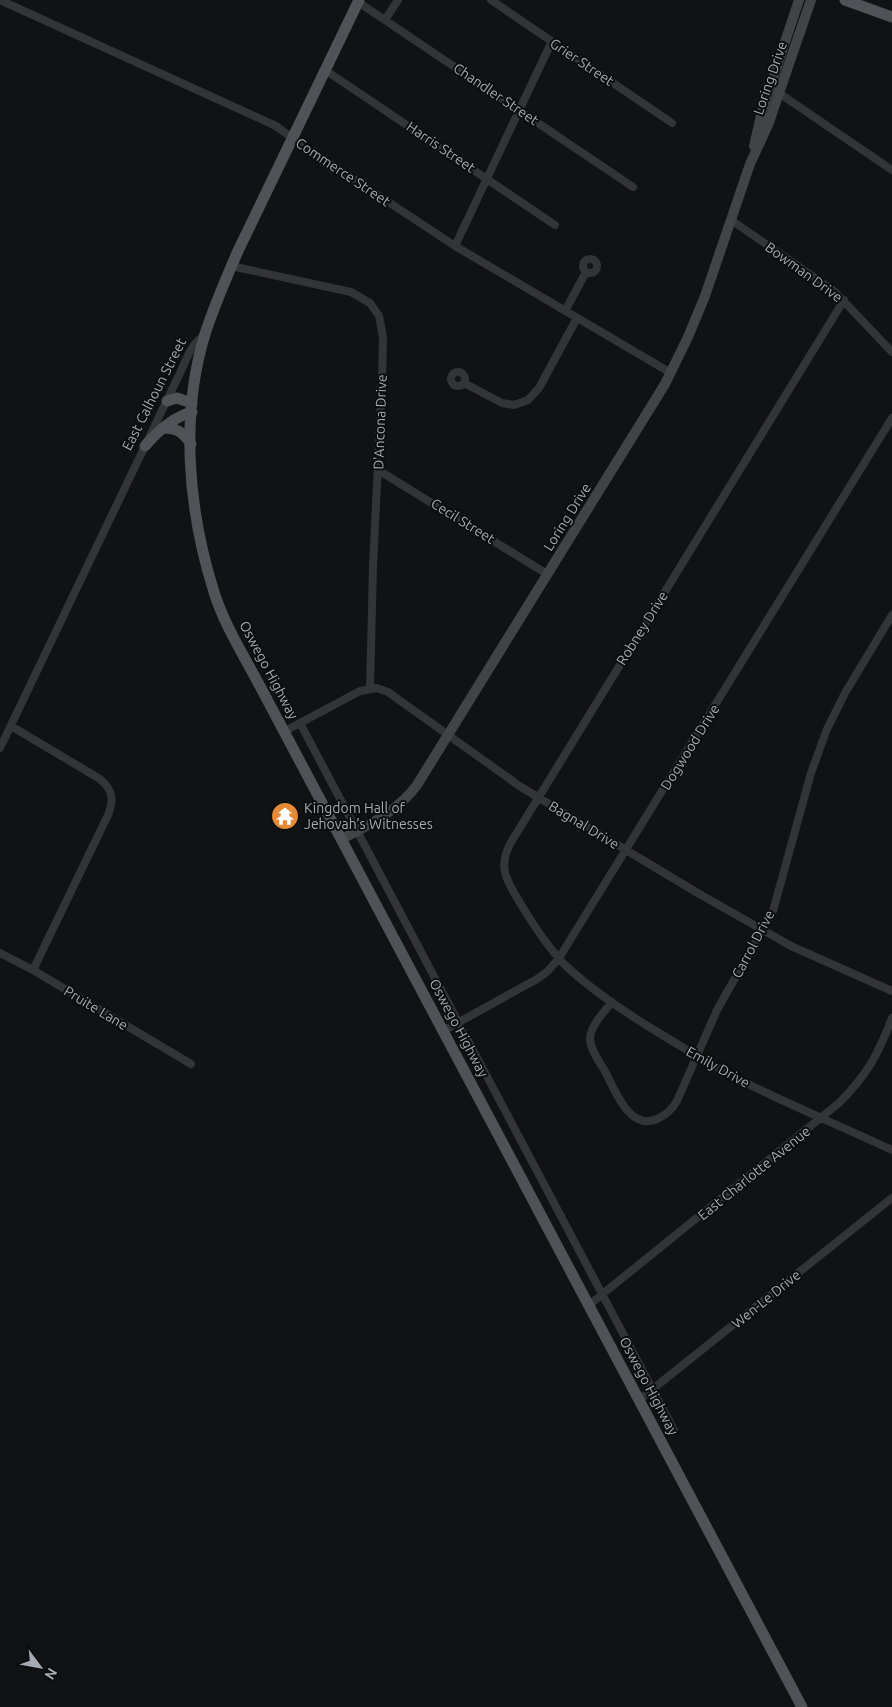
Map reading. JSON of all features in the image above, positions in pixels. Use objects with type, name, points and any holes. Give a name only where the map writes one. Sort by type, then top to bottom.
[{"type":"main road","points":[[845,0],[892,17]]},
{"type":"main road","name":"East Calhoun Street","points":[[205,335],[231,266],[358,1]]},
{"type":"main road","name":"Oswego Highway","points":[[205,335],[192,408],[192,489],[197,522],[214,593],[232,632],[284,731],[802,1707]]},
{"type":"main road","points":[[145,446],[163,428],[192,408],[177,398],[167,401]]},
{"type":"main road","points":[[163,428],[177,429],[191,444]]},
{"type":"street","name":"Commerce Street","points":[[0,0],[276,126],[455,246],[671,373]]},
{"type":"street","points":[[385,20],[398,0]]},
{"type":"street","name":"Grier Street","points":[[491,0],[672,123]]},
{"type":"street","name":"Loring Drive","points":[[750,164],[758,126],[799,0]]},
{"type":"street","name":"Loring Drive","points":[[342,839],[386,815],[408,797],[626,450],[671,373],[693,327],[750,164],[768,125],[811,0]]},
{"type":"street","name":"Chandler Street","points":[[358,1],[633,187]]},
{"type":"street","points":[[455,246],[552,41]]},
{"type":"street","name":"Harris Street","points":[[325,70],[555,225]]},
{"type":"street","points":[[770,87],[892,170]]},
{"type":"street","name":"Bowman Drive","points":[[731,220],[820,281],[844,300],[892,352]]},
{"type":"street","name":"D'Ancona Drive","points":[[231,266],[351,292],[362,297],[376,310],[382,328],[370,688]]},
{"type":"street","points":[[565,311],[586,272]]},
{"type":"street","name":"Robney Drive","points":[[559,958],[527,915],[513,891],[504,869],[506,851],[844,300]]},
{"type":"street","points":[[464,383],[502,403],[514,405],[528,400],[539,388],[578,318]]},
{"type":"street","name":"East Calhoun Street","points":[[0,748],[195,343],[205,335]]},
{"type":"street","name":"Dogwood Drive","points":[[443,1031],[537,979],[548,971],[559,958],[892,418]]},
{"type":"street","name":"Cecil Street","points":[[378,470],[547,574]]},
{"type":"street","name":"Carrol Drive","points":[[612,1002],[593,1029],[590,1042],[626,1109],[634,1117],[651,1121],[670,1111],[676,1101],[717,1010],[763,930],[772,911],[811,773],[827,729],[844,694],[892,615]]},
{"type":"street","points":[[284,731],[360,691],[370,688]]},
{"type":"street","name":"Bagnal Drive","points":[[370,688],[394,695],[504,776],[763,930],[791,946],[892,991]]},
{"type":"street","name":"Oswego Highway","points":[[300,723],[674,1430]]},
{"type":"street","points":[[11,726],[100,779],[108,787],[112,795],[108,815],[34,970]]},
{"type":"street","name":"Pruite Lane","points":[[0,953],[34,970],[191,1064]]},
{"type":"street","name":"Emily Drive","points":[[559,958],[612,1002],[696,1055],[744,1082],[892,1150]]},
{"type":"street","name":"East Charlotte Avenue","points":[[589,1305],[823,1118],[850,1093],[871,1066],[892,1018]]},
{"type":"street","name":"Wen-Le Drive","points":[[640,1400],[892,1198]]},
{"type":"place","name":"Kingdom Hall of Jehovah’s Witnesses","points":[[285,816]]}]
